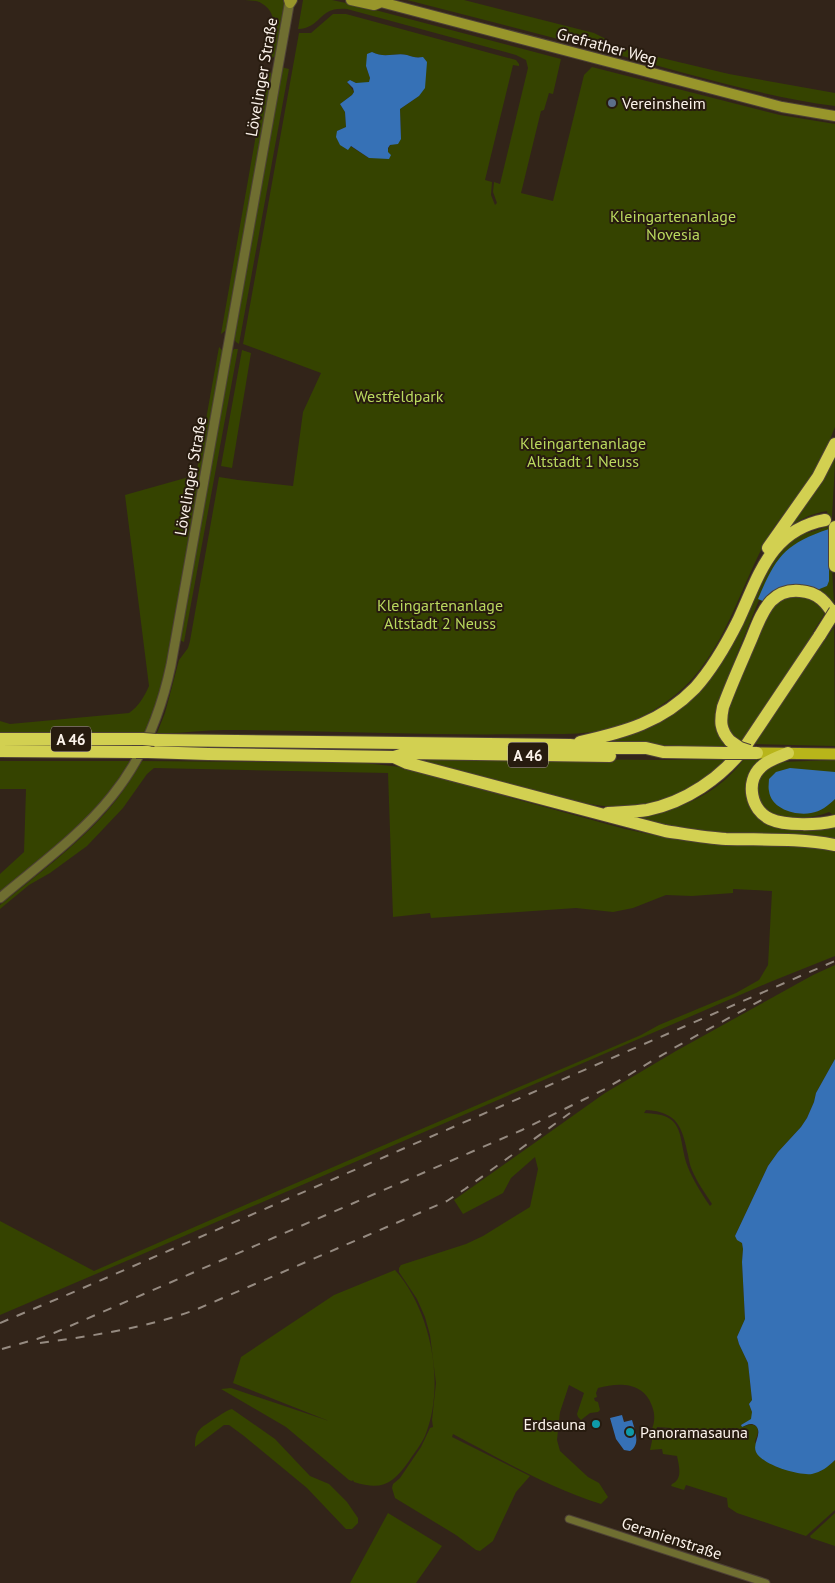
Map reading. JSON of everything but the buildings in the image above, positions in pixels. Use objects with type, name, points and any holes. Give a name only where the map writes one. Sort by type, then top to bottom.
[{"type":"highway","points":[[758,573],[760,561],[770,544],[811,488],[835,444]]},
{"type":"highway","points":[[830,523],[835,566]]},
{"type":"highway","name":"A 46","points":[[0,739],[149,739],[570,745],[636,727],[652,720],[682,699],[707,673],[722,651],[738,620],[758,573],[768,557],[789,534],[804,526],[830,523]]},
{"type":"highway","points":[[757,753],[728,747],[721,729],[720,717],[760,618],[771,602],[788,591],[805,591],[822,598],[835,617]]},
{"type":"highway","points":[[603,814],[646,810],[669,804],[686,797],[720,775],[745,747],[835,612]]},
{"type":"highway","points":[[570,745],[601,748],[646,748],[662,752]]},
{"type":"highway","name":"A 46","points":[[0,751],[394,756],[407,753],[646,756],[662,752],[728,747]]},
{"type":"highway","points":[[788,753],[767,763],[754,776],[752,796],[755,805],[769,819],[779,822],[813,823],[835,821]]},
{"type":"highway","points":[[394,756],[407,763],[603,814],[638,825],[695,836],[788,840],[835,845]]},
{"type":"main road","name":"Grefrather Weg","points":[[351,0],[374,5],[377,1],[782,107],[835,116]]},
{"type":"main road","points":[[757,753],[835,754]]},
{"type":"street","name":"Lövelinger Straße","points":[[0,898],[84,826],[112,796],[132,767],[159,711],[171,665],[290,1]]},
{"type":"street","name":"Geranienstraße","points":[[569,1519],[766,1583]]},
{"type":"green space","points":[[245,0],[286,0],[276,56],[270,59],[274,28],[271,14],[259,2]]},
{"type":"green space","points":[[303,0],[332,0],[561,59],[553,94],[549,93],[544,110],[541,111],[521,193],[553,201],[584,75],[592,67],[780,115],[835,124],[835,427],[823,456],[811,477],[769,535],[727,625],[702,667],[685,686],[666,702],[637,719],[605,730],[567,734],[225,730],[157,733],[165,713],[179,660],[188,648],[190,641],[219,477],[293,486],[303,412],[321,373],[243,344],[299,33],[311,33],[333,14],[346,14],[516,60],[519,66],[513,65],[485,180],[492,182],[491,195],[495,205],[497,203],[493,192],[494,182],[500,184],[528,68],[526,60],[516,55],[347,9],[330,11],[312,25],[298,29]],"holes":[[[372,52],[377,54],[403,54],[423,57],[419,96],[400,109],[401,139],[390,145],[388,152],[369,158],[350,146],[337,131],[346,127],[345,112],[340,104],[354,92],[347,82],[350,80],[356,83],[369,83],[370,78],[366,66]]]},
{"type":"green space","points":[[407,0],[464,0],[594,33],[608,40],[595,39],[585,45]]},
{"type":"green space","points":[[603,44],[729,74],[835,93],[835,106],[745,89],[597,49],[598,46]]},
{"type":"green space","points":[[281,67],[289,69],[239,344],[233,337]]},
{"type":"green space","points":[[267,72],[270,72],[273,76],[229,327],[221,334]]},
{"type":"green space","points":[[219,347],[222,350],[223,356],[163,687],[146,732],[0,732],[0,721],[10,724],[129,713],[143,698],[149,686],[125,495],[196,475]]},
{"type":"green space","points":[[234,349],[238,349],[184,642],[179,640],[230,353]]},
{"type":"green space","points":[[242,350],[251,353],[232,468],[221,466]]},
{"type":"green space","points":[[835,452],[832,517],[834,602],[832,603],[811,589],[763,602],[759,600],[729,674],[720,705],[733,749],[663,745],[592,744],[631,735],[657,724],[675,713],[706,684],[730,648],[763,578],[777,555],[806,531],[808,533],[829,526],[827,511],[803,519],[783,533]]},
{"type":"green space","points":[[788,597],[809,597],[827,610],[813,632],[815,634],[743,742],[736,739],[726,726],[729,705],[763,622],[774,607]]},
{"type":"green space","points":[[834,627],[835,746],[755,744],[820,642],[823,643]]},
{"type":"green space","points":[[427,758],[729,759],[687,792],[641,807],[611,807],[581,803],[427,763]]},
{"type":"green space","points":[[744,759],[765,759],[751,777],[765,820],[835,823],[835,841],[695,831],[626,818],[660,812],[692,801],[720,784],[733,773]]},
{"type":"green space","points":[[835,760],[835,816],[829,812],[813,817],[784,818],[767,812],[762,807],[756,788],[762,772],[780,762]]},
{"type":"green space","points":[[0,761],[131,761],[112,793],[81,825],[0,894],[0,874],[24,852],[26,789],[0,789]]},
{"type":"green space","points":[[142,761],[364,763],[410,768],[444,775],[472,787],[625,829],[654,835],[692,841],[809,847],[835,851],[835,956],[770,982],[0,1315],[0,1221],[94,1271],[736,993],[759,980],[768,965],[772,891],[733,889],[733,893],[692,896],[666,895],[633,908],[613,912],[576,908],[431,918],[430,913],[393,917],[388,773],[154,768],[147,774],[123,808],[87,846],[50,873],[29,885],[0,909],[0,905],[62,855],[91,828],[117,799]]},
{"type":"green space","points":[[835,965],[835,1059],[816,1093],[807,1118],[768,1166],[735,1236],[742,1243],[743,1249],[745,1319],[737,1337],[748,1363],[752,1400],[749,1404],[752,1419],[741,1425],[742,1427],[747,1425],[756,1426],[758,1432],[755,1441],[761,1458],[780,1468],[819,1472],[835,1460],[835,1510],[806,1536],[737,1513],[728,1507],[727,1498],[686,1485],[684,1490],[671,1486],[679,1476],[677,1456],[663,1454],[662,1449],[650,1450],[652,1441],[651,1431],[656,1432],[657,1436],[670,1437],[671,1428],[657,1427],[657,1429],[652,1429],[654,1415],[648,1398],[637,1388],[622,1385],[598,1388],[597,1397],[594,1398],[598,1402],[600,1410],[590,1413],[581,1420],[577,1414],[584,1393],[569,1385],[560,1412],[557,1440],[560,1451],[588,1477],[599,1483],[608,1497],[601,1504],[562,1490],[453,1434],[452,1437],[530,1476],[516,1492],[493,1541],[480,1551],[476,1550],[456,1535],[395,1498],[392,1488],[393,1484],[400,1478],[421,1447],[430,1428],[433,1427],[436,1383],[430,1335],[425,1317],[417,1299],[399,1272],[401,1265],[466,1244],[483,1236],[530,1207],[538,1169],[535,1157],[511,1178],[503,1193],[463,1214],[454,1200],[605,1093],[813,975]],"holes":[[[646,1110],[657,1111],[672,1118],[681,1129],[691,1168],[712,1204],[710,1206],[696,1185],[688,1168],[680,1134],[673,1121],[657,1114],[644,1113]]]},
{"type":"green space","points":[[395,1270],[418,1306],[426,1327],[434,1372],[431,1416],[425,1436],[398,1475],[386,1484],[364,1485],[349,1480],[286,1427],[221,1389],[231,1388],[329,1421],[233,1383],[241,1357],[334,1295]]},
{"type":"green space","points":[[232,1409],[275,1439],[310,1476],[329,1484],[347,1502],[358,1518],[358,1523],[352,1529],[346,1529],[307,1488],[229,1425],[224,1425],[195,1447],[196,1436],[200,1430],[223,1413]]},
{"type":"green space","points":[[388,1513],[442,1546],[416,1583],[350,1583]]},
{"type":"green space","points":[[835,1513],[835,1546],[811,1538],[810,1536]]},
{"type":"water","points":[[372,52],[381,55],[403,54],[423,57],[427,62],[425,88],[419,96],[400,109],[401,139],[398,144],[390,145],[388,148],[388,152],[391,155],[389,159],[369,158],[351,146],[348,150],[340,145],[336,137],[337,131],[346,127],[345,112],[340,104],[354,92],[347,82],[350,80],[356,83],[369,82],[370,78],[366,66],[367,54]]},
{"type":"water","points":[[829,529],[829,581],[827,586],[765,602],[758,599],[770,572],[783,554],[801,540]]},
{"type":"water","points":[[790,768],[835,772],[835,799],[818,811],[805,814],[779,807],[771,797],[769,779],[776,772]]},
{"type":"water","points":[[835,1059],[835,1460],[821,1471],[806,1474],[781,1469],[765,1461],[755,1449],[758,1435],[756,1426],[751,1424],[742,1427],[741,1425],[751,1419],[752,1412],[749,1404],[752,1400],[748,1363],[737,1337],[745,1319],[743,1249],[742,1243],[735,1236],[768,1166],[807,1118],[816,1093]]},
{"type":"water","points":[[622,1415],[624,1422],[632,1420],[636,1433],[635,1445],[630,1451],[624,1450],[616,1439],[610,1418]]},
{"type":"railway","points":[[0,1323],[835,961]]},
{"type":"railway","points":[[2,1349],[54,1333],[522,1130],[605,1089],[674,1048],[769,996]]},
{"type":"railway","points":[[40,1343],[138,1327],[195,1310],[447,1201],[570,1113]]},
{"type":"place","name":"Vereinsheim","points":[[612,103]]},
{"type":"place","name":"Erdsauna","points":[[596,1424]]},
{"type":"place","name":"Panoramasauna","points":[[630,1432]]},
{"type":"park label","name":"Kleingartenanlage Novesia","points":[[673,225]]},
{"type":"park label","name":"Westfeldpark","points":[[399,396]]},
{"type":"park label","name":"Kleingartenanlage Altstadt 1 Neuss","points":[[583,452]]},
{"type":"park label","name":"Kleingartenanlage Altstadt 2 Neuss","points":[[440,614]]}]
